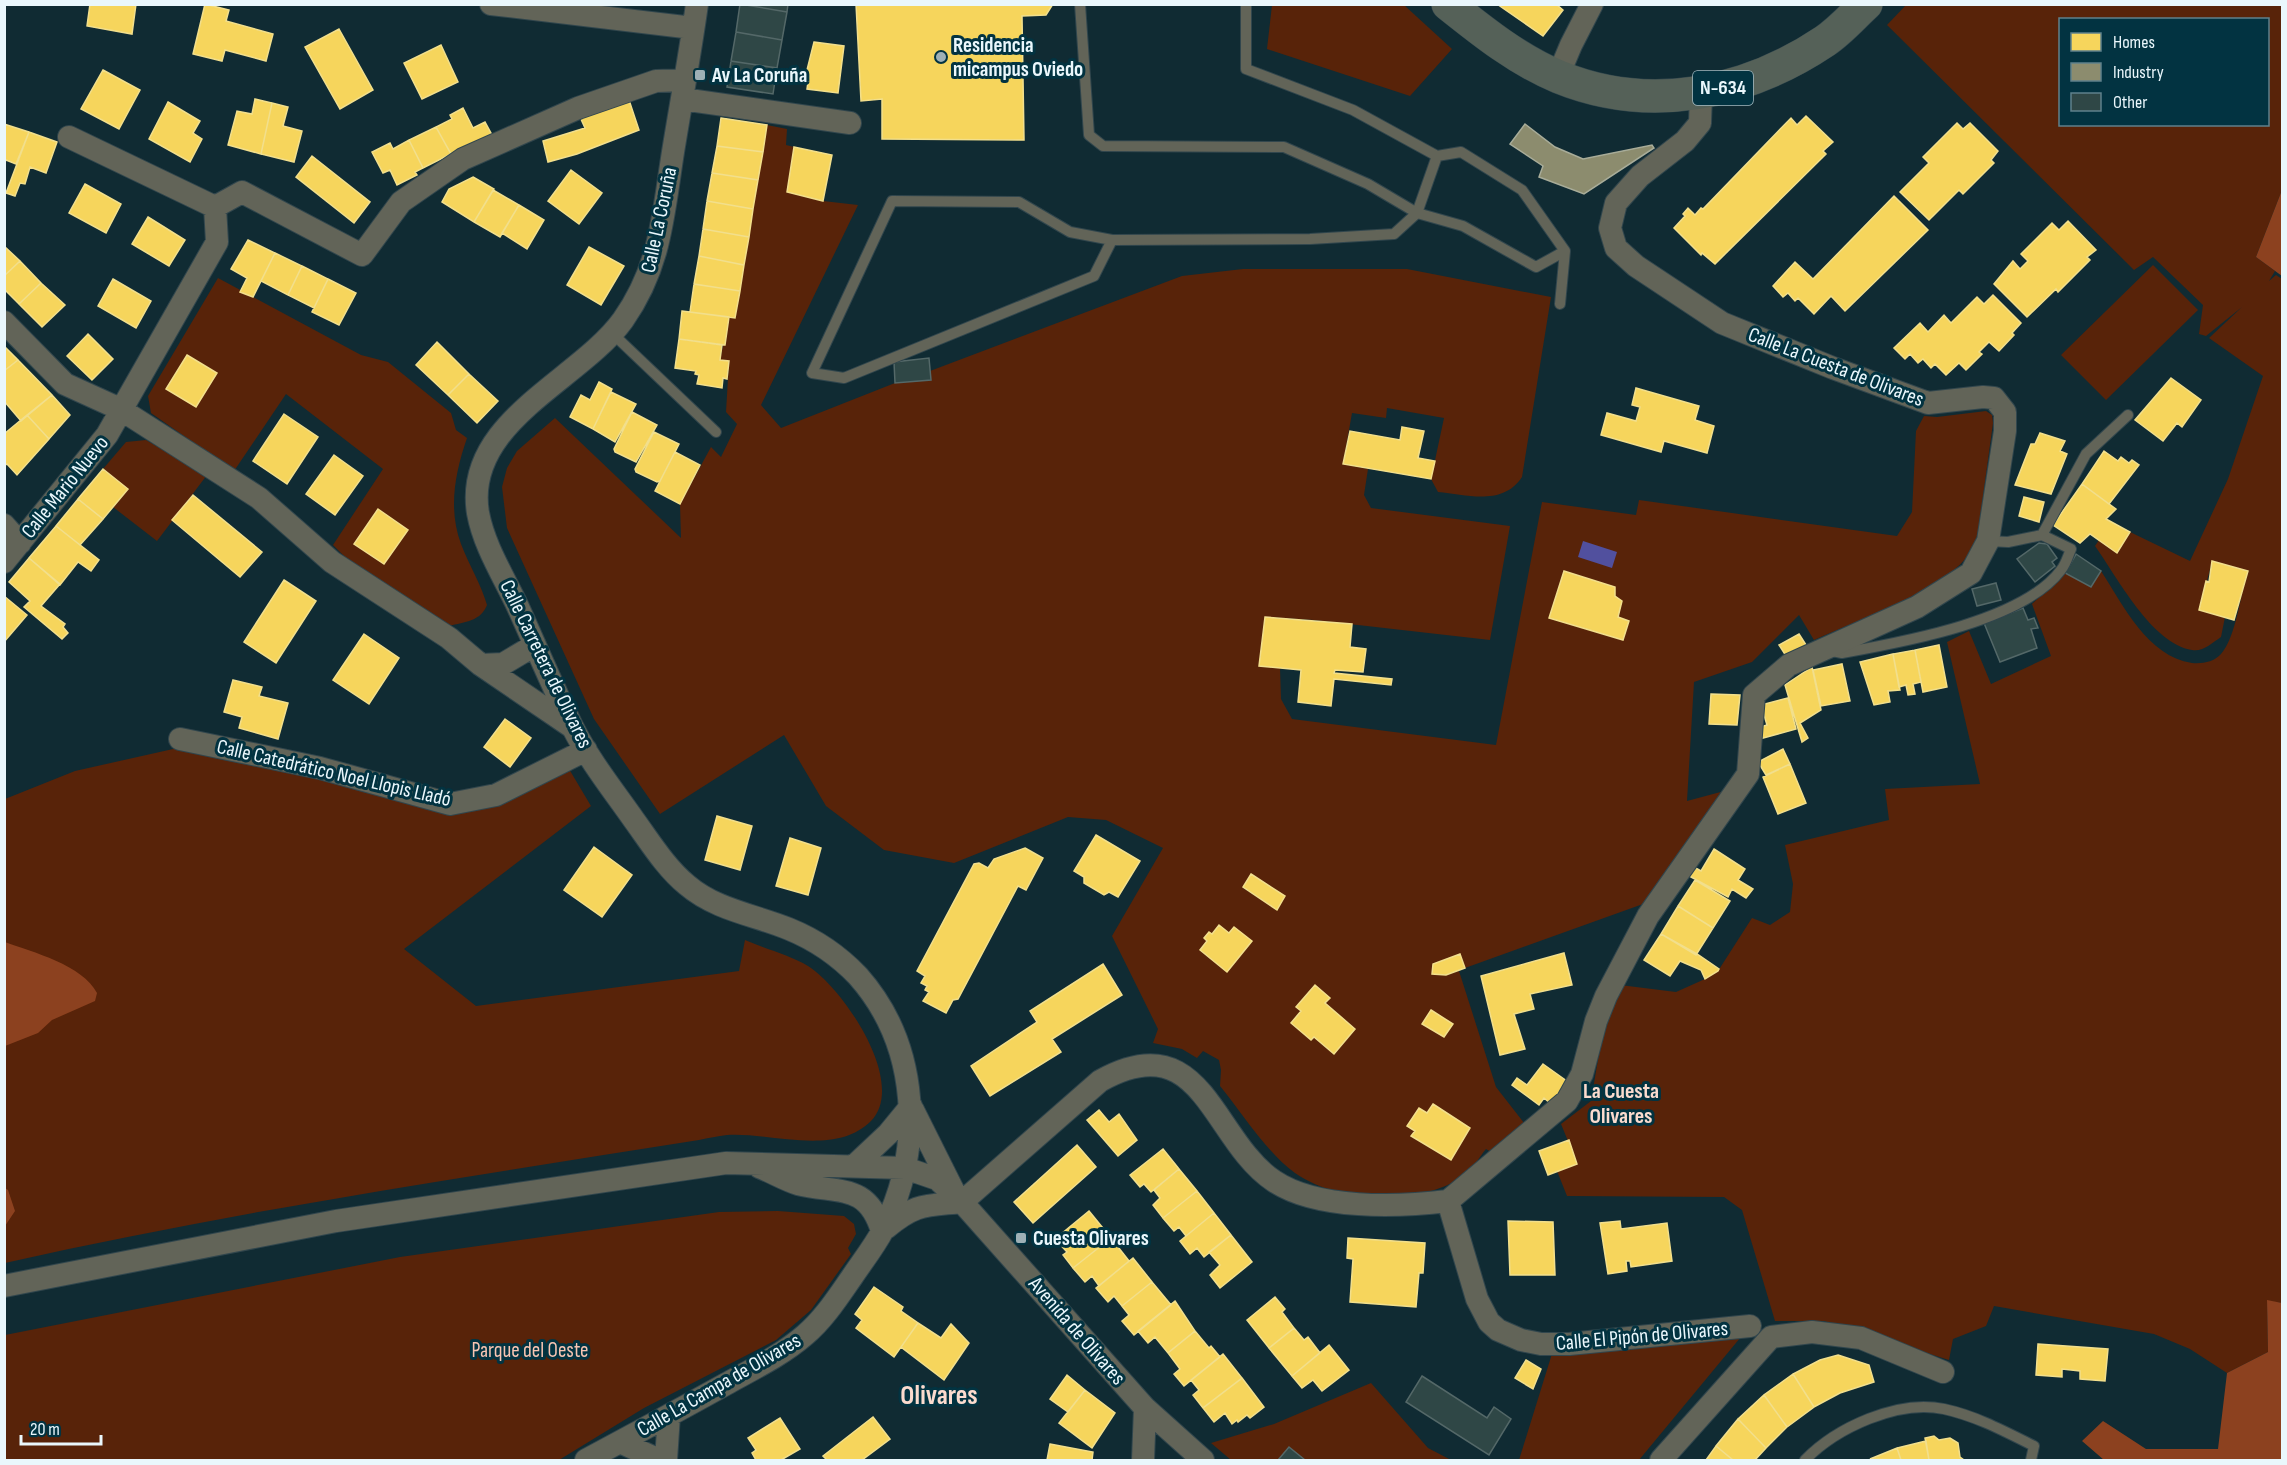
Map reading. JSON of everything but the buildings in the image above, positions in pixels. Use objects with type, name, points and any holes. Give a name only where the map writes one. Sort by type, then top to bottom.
[{"type":"highway","name":"N-634","points":[[1448,4],[1503,46],[1558,76],[1591,88],[1624,94],[1701,94],[1767,73],[1826,40],[1866,4]]},
{"type":"street","points":[[490,4],[693,28]]},
{"type":"street","name":"Calle La Coruña","points":[[612,334],[643,289],[657,255],[697,4]]},
{"type":"street","points":[[1558,76],[1570,45],[1592,4]]},
{"type":"street","points":[[69,137],[215,207],[242,192],[362,255],[401,202],[463,159],[578,108],[656,81],[684,89],[850,123]]},
{"type":"street","name":"Calle La Cuesta de Olivares","points":[[1448,1201],[1568,1101],[1576,1089],[1596,1021],[1622,963],[1648,916],[1748,774],[1754,695],[1789,665],[1917,607],[1971,573],[1988,541],[2005,431],[2005,412],[1994,398],[1983,397],[1928,403],[1833,368],[1722,323],[1654,278],[1616,248],[1610,228],[1616,203],[1633,182],[1686,141],[1700,123],[1701,94]]},
{"type":"street","name":"Calle Mario Nuevo","points":[[4,562],[107,435],[217,242],[215,207]]},
{"type":"street","points":[[4,322],[65,384],[120,409],[259,498],[332,562],[449,638],[481,665],[574,729]]},
{"type":"street","name":"Calle Carretera de Olivares","points":[[612,334],[522,413],[495,440],[479,479],[477,496],[481,527],[574,729],[642,831],[689,887],[729,909],[788,928],[830,950],[859,978],[880,1005],[905,1068],[911,1106],[911,1130],[905,1168]]},
{"type":"street","points":[[4,525],[20,543]]},
{"type":"street","points":[[481,665],[503,664],[535,645]]},
{"type":"street","name":"Calle Catedrático Noel Llopis Lladó","points":[[180,739],[320,768],[450,804],[496,795],[586,750]]},
{"type":"street","points":[[747,1162],[798,1184],[842,1189],[859,1196],[878,1217],[882,1231],[906,1212],[926,1204],[959,1199],[1100,1081],[1116,1072],[1143,1066],[1186,1076],[1261,1172],[1296,1193],[1374,1205],[1401,1206],[1448,1201]]},
{"type":"street","points":[[855,1165],[888,1134],[911,1106],[959,1199]]},
{"type":"street","points":[[4,1286],[336,1221],[639,1175],[747,1162],[905,1168],[937,1179],[959,1199]]},
{"type":"street","name":"Calle La Campa de Olivares","points":[[586,1461],[756,1368],[806,1335],[824,1316],[882,1231],[894,1204],[905,1168]]},
{"type":"street","name":"Avenida de Olivares","points":[[959,1199],[1145,1408],[1203,1461]]},
{"type":"street","name":"Calle El Pipón de Olivares","points":[[1448,1201],[1481,1310],[1498,1330],[1521,1340],[1541,1344],[1569,1344],[1750,1326]]},
{"type":"street","points":[[1661,1461],[1771,1337],[1812,1332],[1860,1338],[1942,1372]]},
{"type":"street","points":[[1143,1461],[1145,1408]]},
{"type":"street","points":[[666,1461],[669,1415]]},
{"type":"street","points":[[620,1442],[659,1461]]},
{"type":"lane","points":[[1080,4],[1089,135],[1103,146],[1284,147],[1368,184],[1417,213],[1463,226],[1536,267],[1565,251]]},
{"type":"lane","points":[[1246,4],[1246,69],[1353,110],[1437,156],[1461,152],[1522,190],[1565,251],[1560,304]]},
{"type":"lane","points":[[1112,240],[1094,276],[844,378],[812,373],[892,201],[1020,202],[1070,232],[1112,240],[1310,239],[1394,234],[1417,213],[1437,156]]},
{"type":"lane","points":[[612,334],[716,432]]},
{"type":"lane","points":[[2042,535],[2086,454],[2128,415]]},
{"type":"lane","points":[[1823,650],[1842,653],[1907,642],[1970,624],[2031,597],[2061,570],[2071,549],[2042,535],[2008,542],[1988,541]]},
{"type":"lane","points":[[1805,1461],[1839,1432],[1868,1418],[1907,1409],[1941,1408],[1988,1422],[2034,1446],[2031,1461]]},
{"type":"green space","points":[[1272,5],[1404,5],[1452,49],[1410,96],[1267,49]]},
{"type":"green space","points":[[1906,5],[2282,5],[2282,190],[2256,257],[2275,271],[2269,281],[2276,275],[2282,279],[2282,1303],[2267,1301],[2268,1352],[2227,1373],[2190,1349],[2154,1334],[1994,1306],[1986,1326],[1953,1339],[1949,1360],[1824,1321],[1775,1321],[1742,1210],[1724,1197],[1567,1196],[1557,1171],[1577,1163],[1561,1124],[1591,1101],[1602,1036],[1620,985],[1676,992],[1718,971],[1752,918],[1770,925],[1790,912],[1793,884],[1785,845],[1889,820],[1885,789],[1980,784],[1947,642],[1969,631],[1991,684],[2051,656],[2032,604],[2065,573],[2091,587],[2101,571],[2138,628],[2162,651],[2192,663],[2208,662],[2221,654],[2231,637],[2247,571],[2212,562],[2199,610],[2225,617],[2221,637],[2204,648],[2192,650],[2177,645],[2163,636],[2150,623],[2095,546],[2099,540],[2117,552],[2130,532],[2190,561],[2228,479],[2263,376],[2209,338],[2242,307],[2206,336],[2199,334],[2203,305],[2153,257],[2134,270],[1887,25]]},
{"type":"green space","points":[[767,125],[787,129],[786,145],[794,147],[788,192],[823,201],[858,205],[761,405],[781,428],[895,383],[931,380],[930,371],[1182,276],[1243,269],[1407,269],[1551,297],[1522,477],[1505,492],[1473,496],[1438,492],[1431,479],[1444,418],[1387,408],[1386,418],[1352,413],[1343,464],[1368,469],[1364,495],[1371,508],[1510,526],[1490,640],[1314,620],[1266,617],[1259,666],[1280,668],[1281,699],[1292,719],[1496,745],[1542,502],[1636,515],[1639,500],[1897,536],[1912,512],[1916,431],[1924,416],[1937,417],[1986,411],[1992,415],[1993,423],[1978,533],[1968,555],[1953,571],[1895,605],[1814,640],[1799,615],[1752,662],[1694,682],[1687,801],[1728,790],[1643,904],[1465,968],[1460,954],[1433,964],[1433,974],[1446,975],[1459,971],[1496,1087],[1528,1128],[1491,1152],[1486,1149],[1463,1177],[1444,1186],[1424,1193],[1379,1198],[1334,1191],[1295,1173],[1265,1144],[1220,1086],[1219,1060],[1203,1051],[1197,1058],[1182,1049],[1153,1043],[1158,1029],[1112,936],[1163,848],[1106,820],[1068,817],[954,863],[884,850],[826,806],[784,735],[660,814],[594,719],[507,528],[502,487],[507,468],[517,451],[555,418],[681,538],[680,504],[711,447],[721,457],[737,424],[726,412],[729,361],[720,360],[729,317],[735,318]],"holes":[[[1252,874],[1284,897],[1277,909],[1243,888]]]},
{"type":"green space","points":[[2153,265],[2198,310],[2106,400],[2061,355]]},
{"type":"green space","points":[[218,278],[361,355],[388,362],[451,413],[456,430],[467,438],[456,478],[454,504],[461,544],[487,605],[477,618],[449,626],[355,567],[333,545],[383,469],[286,394],[234,471],[151,413],[148,396]]},
{"type":"green space","points":[[146,440],[207,475],[157,541],[113,507],[128,489],[103,469],[126,442]]},
{"type":"green space","points":[[182,747],[457,811],[569,769],[591,806],[404,949],[476,1006],[739,971],[745,940],[808,966],[838,994],[853,1015],[877,1061],[882,1084],[880,1104],[871,1121],[856,1132],[840,1138],[802,1140],[744,1135],[720,1136],[264,1211],[5,1263],[5,799],[75,771]]},
{"type":"green space","name":"Parque del Oeste","points":[[778,1211],[844,1216],[854,1224],[856,1234],[848,1248],[851,1254],[811,1310],[776,1340],[644,1408],[559,1460],[5,1460],[5,1335],[400,1257],[719,1212]]},
{"type":"green space","points":[[1750,1326],[1639,1460],[1519,1460],[1555,1344]]},
{"type":"green space","points":[[1371,1383],[1428,1448],[1451,1460],[1231,1460],[1211,1443],[1274,1424]]},
{"type":"shaded area","points":[[2282,190],[2282,276],[2256,257]]},
{"type":"shaded area","points":[[1583,541],[1617,552],[1612,568],[1578,557]]},
{"type":"shaded area","points":[[5,942],[69,967],[90,983],[97,993],[95,1001],[52,1020],[38,1033],[5,1046]]},
{"type":"shaded area","points":[[5,1188],[8,1190],[15,1211],[5,1226]]},
{"type":"shaded area","points":[[2267,1300],[2282,1303],[2282,1460],[2104,1460],[2082,1441],[2103,1421],[2146,1449],[2218,1449],[2227,1373],[2268,1352]]},
{"type":"place","name":"Residencia micampus Oviedo","points":[[941,57]]},
{"type":"place","name":"Av La Coruña","points":[[700,75]]},
{"type":"place","name":"Cuesta Olivares","points":[[1021,1238]]},
{"type":"district","name":"La Cuesta Olivares","points":[[1621,1104]]},
{"type":"district","name":"Olivares","points":[[939,1396]]}]
